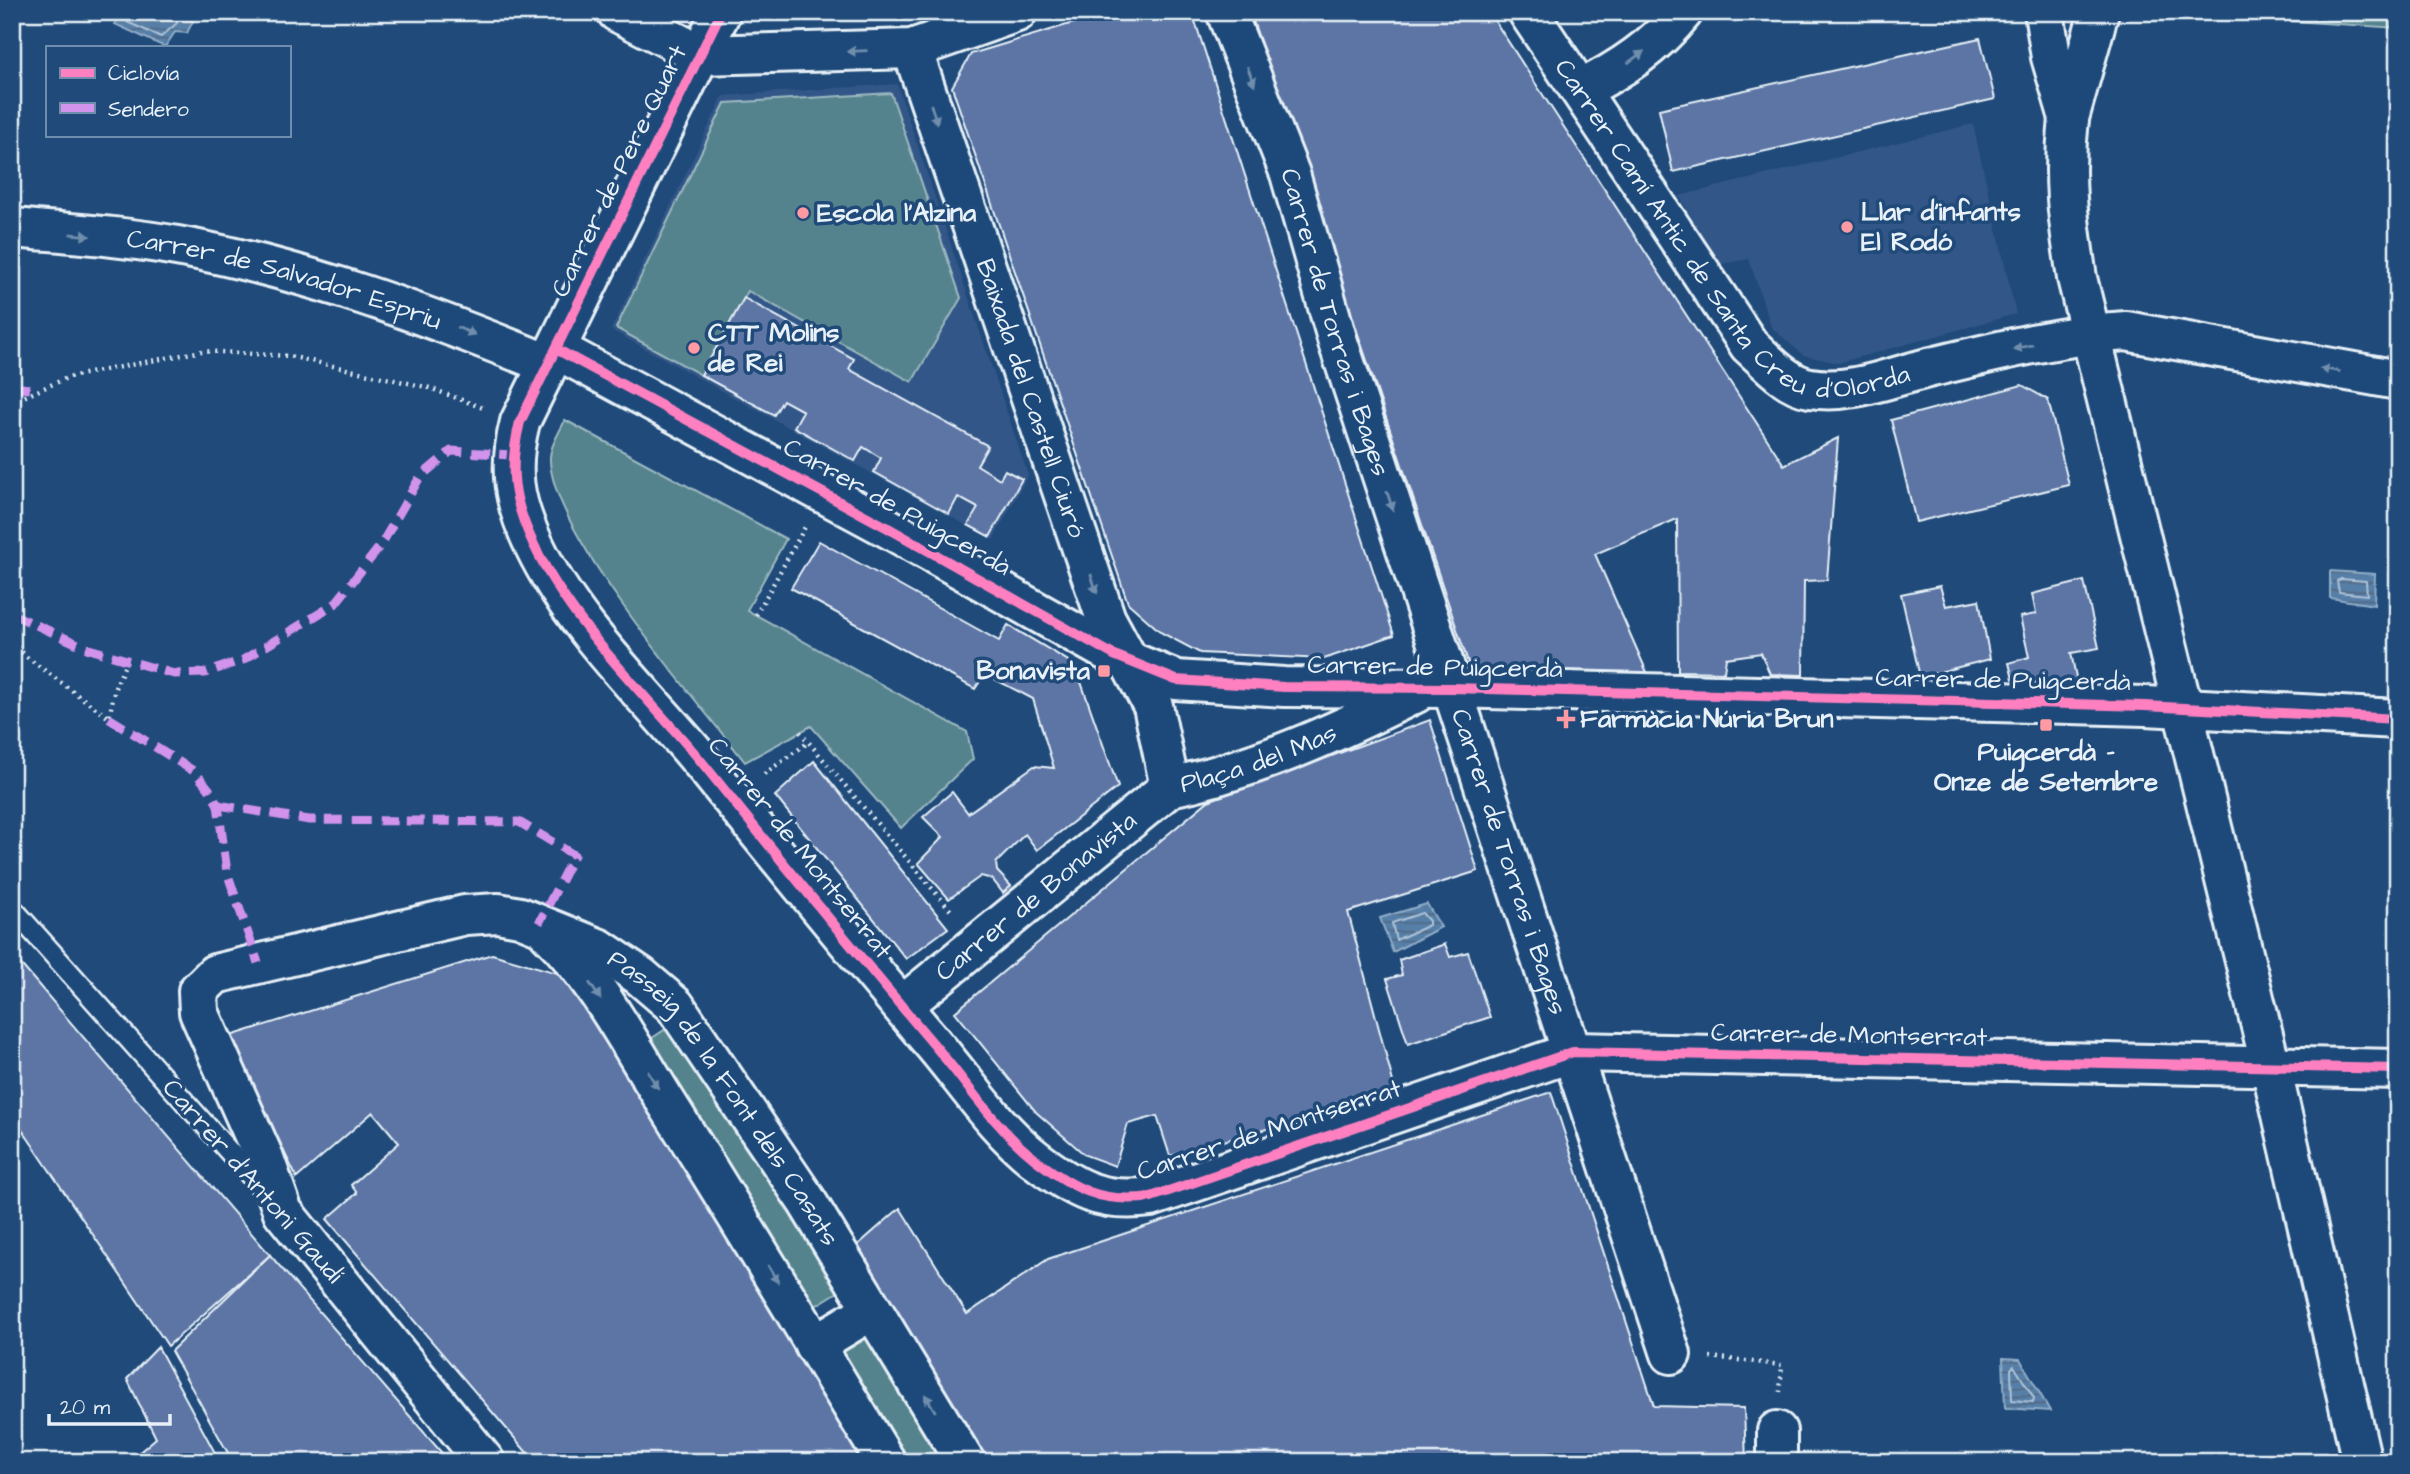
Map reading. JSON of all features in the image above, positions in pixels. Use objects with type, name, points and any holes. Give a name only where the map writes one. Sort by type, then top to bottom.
[{"type":"street","points":[[617,12],[701,55],[912,49],[1017,12]]},
{"type":"street","name":"Carrer de Pere Quart","points":[[552,356],[721,12]]},
{"type":"street","name":"Carrer de Torras i Bages","points":[[1226,12],[1290,174],[1437,689],[1573,1052],[1671,1354]]},
{"type":"street","name":"Carrer Camí Antic de Santa Creu d'Olorda","points":[[1528,12],[1749,345],[1780,374],[1807,387],[1836,390],[1860,386],[1934,366],[2090,334],[2126,331],[2398,380]]},
{"type":"street","points":[[1580,89],[1636,58],[1668,31],[1683,12]]},
{"type":"street","points":[[2044,12],[2051,57],[2069,118]]},
{"type":"street","points":[[2099,12],[2069,118],[2063,164],[2065,204],[2077,278],[2271,1067],[2362,1462]]},
{"type":"street","name":"Baixada del Castell Ciuró","points":[[912,49],[1106,619],[1133,664]]},
{"type":"street","name":"Carrer de Salvador Espriu","points":[[12,228],[176,246],[256,265],[552,356]]},
{"type":"street","name":"Carrer de Puigcerdà","points":[[552,356],[824,492],[1133,664],[1176,680],[1284,687],[2182,708],[2398,719]]},
{"type":"street","name":"Carrer de Montserrat","points":[[552,356],[520,422],[511,455],[516,497],[534,545],[553,579],[597,640],[1015,1141],[1067,1182],[1110,1200],[1151,1197],[1573,1052],[2398,1069]]},
{"type":"street","name":"Plaça del Mas","points":[[1133,664],[1153,706],[1170,787],[1208,779],[1328,737],[1437,689]]},
{"type":"street","name":"Carrer de Bonavista","points":[[902,1006],[1170,787]]},
{"type":"street","name":"Passeig de la Font dels Casats","points":[[284,1212],[264,1158],[199,1012],[198,991],[215,974],[465,915],[498,913],[539,923],[600,949],[640,975],[675,1006],[806,1200],[965,1462]]},
{"type":"street","name":"Passeig de la Font dels Casats","points":[[539,923],[563,947],[616,1023],[886,1462]]},
{"type":"street","points":[[616,1023],[641,1011],[675,1006]]},
{"type":"street","name":"Carrer d'Antoni Gaudí","points":[[284,1212],[480,1460]]},
{"type":"street","points":[[814,1345],[872,1310]]},
{"type":"lane","name":"Carrer d'Antoni Gaudí","points":[[12,908],[284,1212]]},
{"type":"path","points":[[12,402],[69,377],[202,351],[289,356],[430,388],[520,422]]},
{"type":"path","points":[[756,615],[824,492]]},
{"type":"path","points":[[12,642],[28,658],[109,719],[115,688],[127,660]]},
{"type":"path","points":[[800,732],[978,943]]},
{"type":"path","points":[[764,774],[808,742]]},
{"type":"path","points":[[1671,1354],[1782,1364],[1777,1447]]},
{"type":"shaded area","name":"Escola l'Alzina","points":[[897,84],[1028,475],[993,540],[611,330],[723,96]]},
{"type":"shaded area","name":"Llar d'infants El Rodó","points":[[1973,124],[2016,314],[1838,363],[1803,355],[1771,327],[1749,259],[1720,264],[1679,196]]},
{"type":"green space","points":[[2294,12],[2398,12],[2398,28],[2293,21]]},
{"type":"green space","points":[[891,93],[961,298],[912,382],[748,291],[701,375],[616,328],[725,103]]},
{"type":"green space","points":[[565,420],[786,539],[747,610],[967,732],[973,759],[901,828],[811,726],[745,762],[630,615],[574,529],[557,491],[550,460],[553,445]]},
{"type":"green space","points":[[672,1025],[841,1290],[809,1310],[640,1046]]},
{"type":"green space","points":[[869,1337],[945,1462],[904,1462],[839,1355]]},
{"type":"water","points":[[121,12],[177,12],[193,21],[187,33],[175,32],[166,46],[115,24]]},
{"type":"water","points":[[2330,571],[2375,574],[2374,605],[2330,598]]},
{"type":"water","points":[[1427,904],[1441,927],[1393,952],[1380,918]]},
{"type":"water","points":[[2003,1358],[2020,1359],[2050,1411],[2005,1408]]},
{"type":"building","points":[[1110,12],[1192,12],[1394,635],[1324,659],[1200,653],[1162,633],[1128,603],[952,87],[971,54]]},
{"type":"building","points":[[1250,12],[1489,12],[1784,465],[1838,438],[1827,580],[1804,581],[1803,675],[1770,674],[1761,653],[1726,658],[1724,672],[1678,671],[1677,519],[1595,554],[1649,677],[1470,668]]},
{"type":"building","points":[[1980,38],[1995,99],[1673,172],[1659,109]]},
{"type":"building","points":[[744,298],[854,359],[849,369],[988,446],[977,465],[1000,479],[1005,470],[1022,479],[990,537],[968,525],[978,508],[958,497],[949,514],[874,472],[881,458],[863,447],[855,461],[794,427],[803,411],[783,400],[774,415],[701,375]]},
{"type":"building","points":[[2022,385],[2048,400],[2069,485],[1916,522],[1891,420]]},
{"type":"building","points":[[819,541],[999,641],[1008,625],[1075,665],[1118,787],[1037,850],[1025,834],[996,863],[997,871],[1011,886],[1003,893],[992,879],[981,876],[949,899],[918,863],[943,837],[923,817],[952,792],[968,813],[1034,766],[1054,768],[1033,699],[985,674],[975,689],[791,588]]},
{"type":"building","points":[[2084,581],[2099,648],[2071,653],[2077,682],[2013,679],[2009,663],[2029,657],[2020,617],[2036,614],[2032,594]]},
{"type":"building","points":[[1940,586],[1946,606],[1979,600],[1990,659],[1920,677],[1901,594]]},
{"type":"building","points":[[1430,720],[1478,871],[1348,912],[1396,1093],[1170,1156],[1157,1116],[1128,1124],[1115,1166],[1085,1155],[1036,1112],[955,1012],[1208,801]]},
{"type":"building","points":[[814,761],[948,928],[906,959],[775,796]]},
{"type":"building","points":[[1445,944],[1450,957],[1468,952],[1490,1017],[1408,1044],[1387,979],[1402,975],[1399,960]]},
{"type":"building","points":[[12,954],[270,1255],[168,1346],[17,1122],[12,1125]]},
{"type":"building","points":[[492,954],[571,977],[870,1462],[535,1462],[327,1219],[357,1193],[351,1185],[399,1143],[373,1112],[297,1178],[227,1037]]},
{"type":"building","points":[[1551,1092],[1654,1406],[1744,1408],[1746,1462],[983,1462],[851,1251],[900,1208],[967,1314],[1048,1259]]},
{"type":"building","points":[[270,1255],[448,1460],[233,1462],[171,1351]]},
{"type":"building","points":[[158,1347],[220,1462],[128,1462],[156,1438],[127,1379]]},
{"type":"marked path","points":[[12,387],[38,390]]},
{"type":"marked path","points":[[12,614],[89,649],[174,674],[205,673],[243,660],[335,604],[381,545],[420,477],[451,451],[511,455]]},
{"type":"marked path","points":[[109,718],[195,772],[209,789],[218,805],[227,872],[258,963]]},
{"type":"marked path","points":[[218,805],[309,820],[519,822],[574,855],[539,923]]},
{"type":"cycle path","points":[[721,12],[520,422],[514,470],[521,514],[550,576],[590,633],[705,766],[993,1118],[1020,1146],[1063,1179],[1103,1196],[1133,1199],[1151,1197],[1573,1052],[2398,1069]]},
{"type":"cycle path","points":[[556,349],[888,528],[1114,655],[1176,680],[1284,687],[1451,688],[2145,706],[2398,719]]},
{"type":"place","name":"Escola l'Alzina","points":[[803,213]]},
{"type":"place","name":"Llar d'infants El Rodó","points":[[1847,227]]},
{"type":"place","name":"CTT Molins de Rei","points":[[694,348]]},
{"type":"place","name":"Bonavista","points":[[1104,671]]},
{"type":"place","name":"Farmàcia Núria Brun","points":[[1566,719]]},
{"type":"place","name":"Puigcerdà - Onze de Setembre","points":[[2046,725]]}]
